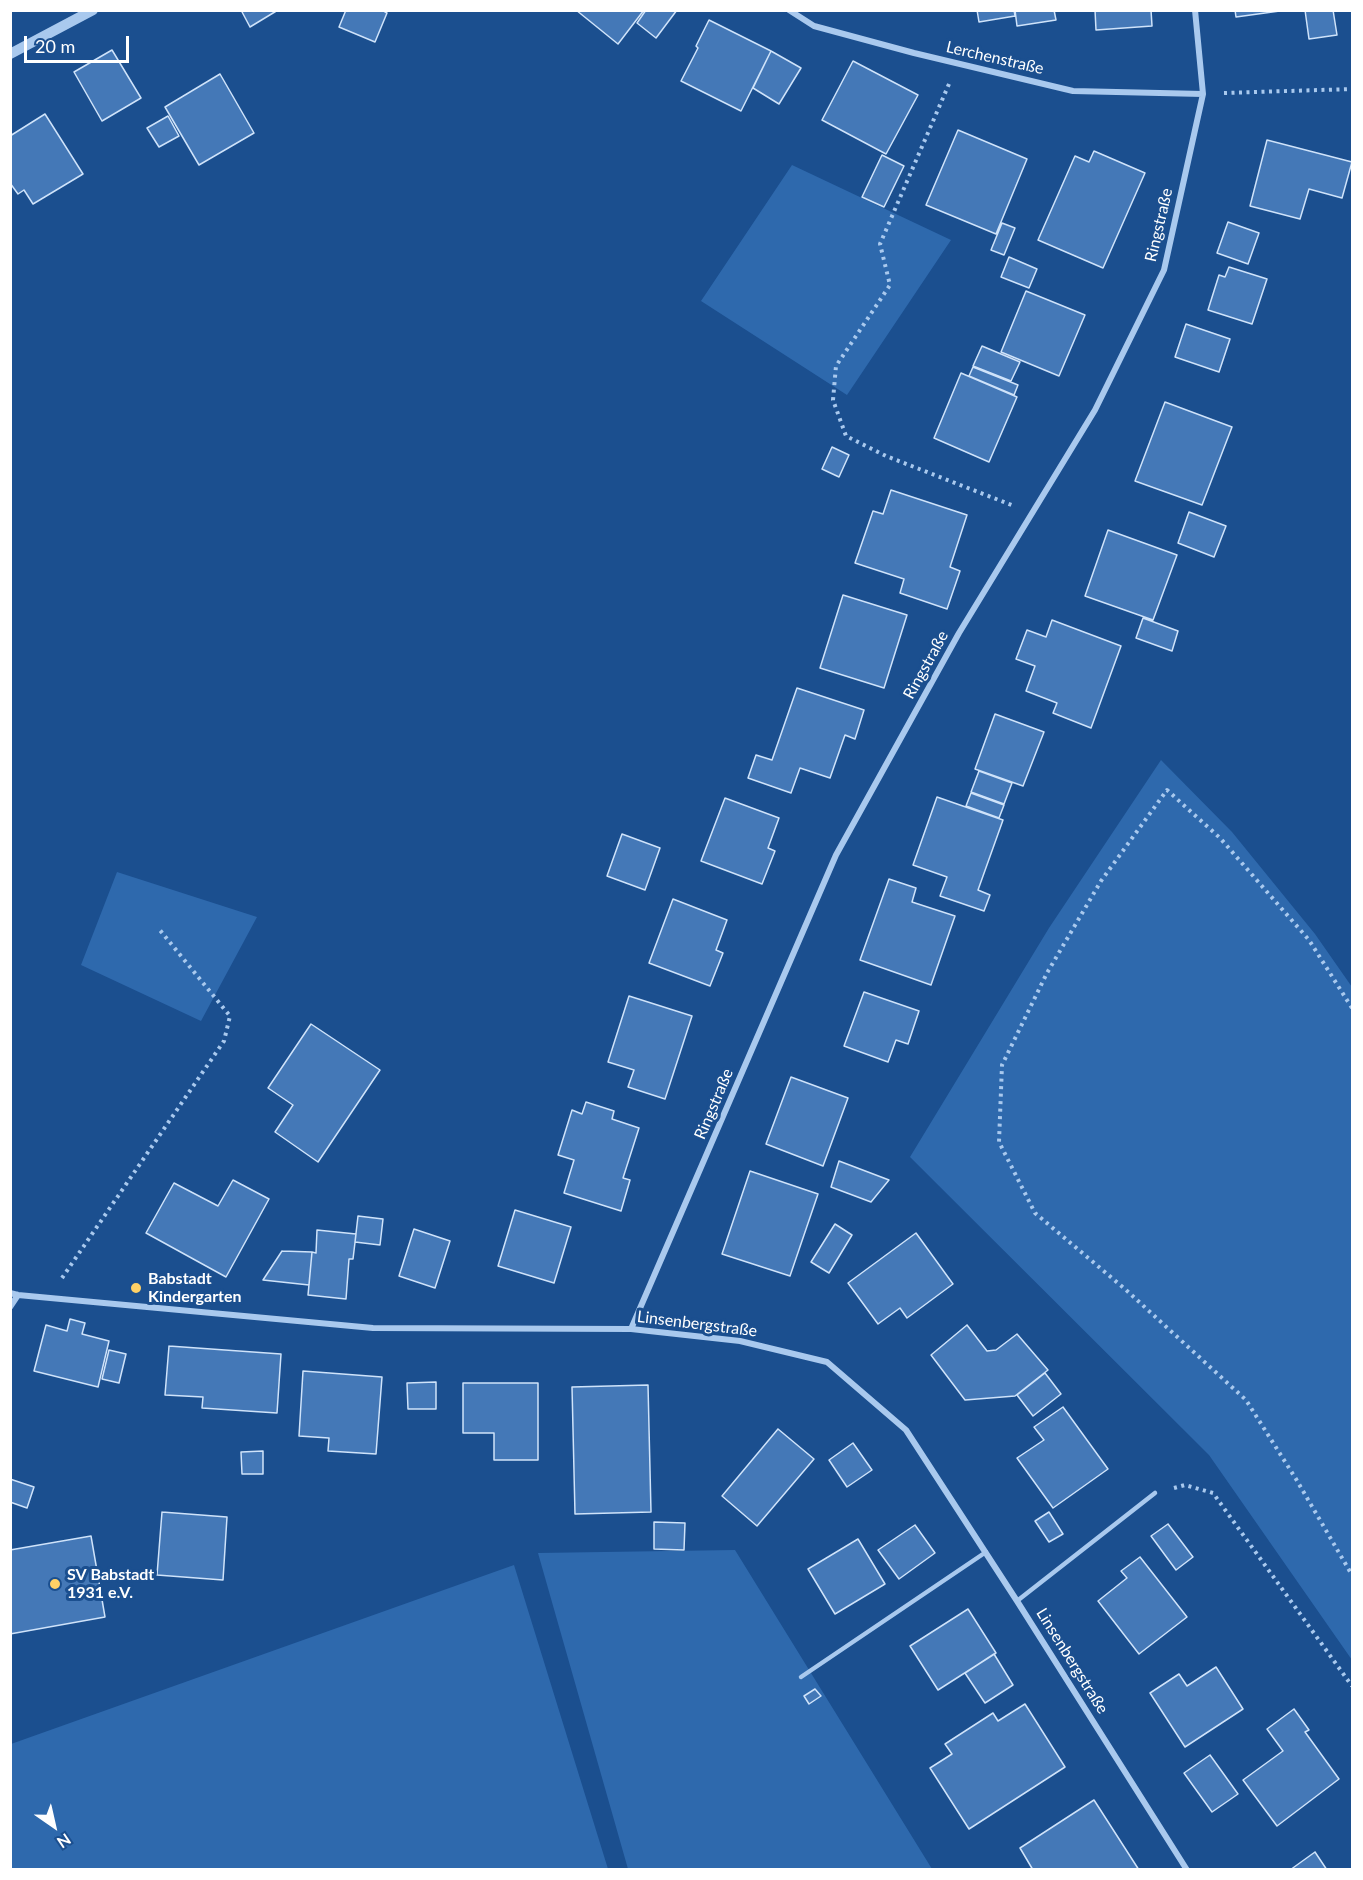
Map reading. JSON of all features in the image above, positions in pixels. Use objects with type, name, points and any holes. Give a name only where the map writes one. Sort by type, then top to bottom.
[{"type":"street","points":[[10,54],[93,10]]},
{"type":"street","name":"Lerchenstraße","points":[[789,10],[814,26],[1073,91],[1203,94]]},
{"type":"street","name":"Ringstraße","points":[[632,1329],[836,855],[959,633],[1095,410],[1164,270],[1203,94],[1195,10]]},
{"type":"street","name":"Linsenbergstraße","points":[[10,1293],[373,1328],[632,1329],[740,1341],[826,1362],[906,1430],[1187,1869]]},
{"type":"street","points":[[10,1307],[18,1295]]},
{"type":"lane","points":[[1017,1601],[1155,1493]]},
{"type":"lane","points":[[801,1677],[986,1552]]},
{"type":"path","points":[[957,63],[880,244],[890,285],[836,366],[833,400],[846,435],[886,456],[1032,513]]},
{"type":"path","points":[[1203,94],[1353,89]]},
{"type":"path","points":[[1353,1008],[1309,940],[1220,838],[1167,790],[1101,881],[1047,973],[1002,1065],[999,1142],[1035,1213],[1125,1289],[1246,1400],[1353,1575]]},
{"type":"path","points":[[48,1298],[224,1041],[230,1016],[159,929]]},
{"type":"path","points":[[1155,1493],[1185,1485],[1213,1493],[1353,1686]]},
{"type":"shaded area","points":[[792,165],[951,240],[847,395],[701,301]]},
{"type":"shaded area","points":[[1161,760],[1232,832],[1315,934],[1352,987],[1352,1660],[1209,1455],[910,1157],[1049,928]]},
{"type":"shaded area","points":[[117,872],[257,917],[201,1021],[81,965]]},
{"type":"shaded area","points":[[735,1550],[932,1869],[628,1869],[538,1553]]},
{"type":"shaded area","points":[[514,1565],[608,1869],[11,1869],[11,1744]]},
{"type":"building","points":[[241,10],[278,10],[250,27]]},
{"type":"building","points":[[346,10],[382,10],[387,13],[375,42],[339,27]]},
{"type":"building","points":[[576,10],[644,10],[618,44]]},
{"type":"building","points":[[646,10],[677,10],[656,38],[637,23]]},
{"type":"building","points":[[977,10],[1014,10],[1015,16],[979,22]]},
{"type":"building","points":[[1015,10],[1054,10],[1056,20],[1017,26]]},
{"type":"building","points":[[1095,10],[1151,10],[1152,26],[1096,30]]},
{"type":"building","points":[[1235,10],[1287,10],[1236,17]]},
{"type":"building","points":[[1305,10],[1333,10],[1337,35],[1309,39]]},
{"type":"building","points":[[709,20],[771,51],[741,111],[681,81]]},
{"type":"building","points":[[112,50],[141,98],[102,121],[74,72]]},
{"type":"building","points":[[771,51],[801,68],[779,104],[753,88]]},
{"type":"building","points":[[853,61],[918,95],[886,154],[822,120]]},
{"type":"building","points":[[220,74],[254,133],[199,165],[165,107]]},
{"type":"building","points":[[45,114],[83,174],[33,204],[24,190],[18,194],[10,183],[10,136]]},
{"type":"building","points":[[168,116],[179,136],[159,147],[147,128]]},
{"type":"building","points":[[958,130],[1027,159],[996,234],[926,205]]},
{"type":"building","points":[[1267,140],[1352,162],[1342,198],[1309,189],[1300,219],[1250,206]]},
{"type":"building","points":[[1094,151],[1145,173],[1103,268],[1038,240],[1075,156],[1089,162]]},
{"type":"building","points":[[882,155],[904,166],[884,207],[862,197]]},
{"type":"building","points":[[1228,222],[1259,233],[1248,264],[1217,253]]},
{"type":"building","points":[[1002,223],[1015,228],[1004,255],[991,250]]},
{"type":"building","points":[[1009,257],[1037,269],[1029,288],[1001,277]]},
{"type":"building","points":[[1229,267],[1267,279],[1252,324],[1208,310],[1219,275],[1225,277]]},
{"type":"building","points":[[1026,291],[1085,315],[1059,376],[1001,352]]},
{"type":"building","points":[[1186,324],[1230,339],[1219,372],[1175,357]]},
{"type":"building","points":[[982,346],[1020,362],[1011,381],[973,366]]},
{"type":"building","points":[[973,367],[1018,385],[1014,395],[969,376]]},
{"type":"building","points":[[961,373],[1017,397],[989,462],[934,438]]},
{"type":"building","points":[[1165,402],[1232,427],[1202,505],[1135,481]]},
{"type":"building","points":[[832,447],[849,455],[839,477],[822,469]]},
{"type":"building","points":[[891,490],[967,515],[950,567],[960,571],[947,609],[900,593],[904,579],[855,563],[873,511],[883,514]]},
{"type":"building","points":[[1189,512],[1226,526],[1214,557],[1178,543]]},
{"type":"building","points":[[1108,530],[1177,555],[1153,620],[1085,596]]},
{"type":"building","points":[[843,595],[907,615],[884,688],[820,668]]},
{"type":"building","points":[[1143,618],[1178,631],[1172,651],[1136,638]]},
{"type":"building","points":[[1052,620],[1121,646],[1091,728],[1053,713],[1057,703],[1026,691],[1035,666],[1016,659],[1027,630],[1046,637]]},
{"type":"building","points":[[797,688],[864,710],[855,739],[845,735],[830,778],[800,768],[791,793],[748,778],[756,755],[772,760]]},
{"type":"building","points":[[995,714],[1044,732],[1023,786],[975,769]]},
{"type":"building","points":[[979,771],[1012,783],[1004,804],[971,792]]},
{"type":"building","points":[[971,793],[1004,805],[999,818],[966,806]]},
{"type":"building","points":[[937,797],[1003,820],[978,890],[990,895],[984,911],[940,896],[947,877],[913,865]]},
{"type":"building","points":[[725,798],[779,818],[768,848],[775,851],[762,884],[701,861]]},
{"type":"building","points":[[622,834],[660,848],[645,890],[607,876]]},
{"type":"building","points":[[889,879],[916,888],[912,902],[955,916],[931,985],[860,960]]},
{"type":"building","points":[[673,899],[727,920],[716,950],[723,953],[710,986],[649,963]]},
{"type":"building","points":[[864,992],[919,1011],[908,1044],[896,1040],[888,1062],[844,1046]]},
{"type":"building","points":[[629,996],[692,1016],[665,1099],[628,1087],[634,1070],[608,1062]]},
{"type":"building","points":[[311,1024],[380,1070],[318,1162],[275,1132],[293,1105],[268,1088]]},
{"type":"building","points":[[791,1077],[848,1098],[823,1166],[766,1144]]},
{"type":"building","points":[[586,1102],[614,1111],[612,1119],[639,1128],[623,1178],[630,1180],[621,1211],[564,1193],[574,1160],[558,1155],[572,1110],[582,1114]]},
{"type":"building","points":[[839,1161],[889,1180],[871,1202],[831,1187]]},
{"type":"building","points":[[750,1171],[818,1194],[790,1276],[722,1254]]},
{"type":"building","points":[[233,1180],[269,1199],[226,1277],[146,1233],[174,1183],[218,1206]]},
{"type":"building","points":[[515,1210],[571,1227],[554,1283],[498,1266]]},
{"type":"building","points":[[358,1216],[383,1219],[380,1245],[355,1242]]},
{"type":"building","points":[[835,1224],[852,1235],[829,1273],[811,1262]]},
{"type":"building","points":[[414,1229],[450,1241],[435,1288],[399,1276]]},
{"type":"building","points":[[317,1230],[356,1234],[353,1259],[349,1259],[346,1299],[308,1295],[312,1252],[316,1253]]},
{"type":"building","points":[[916,1233],[953,1284],[907,1318],[900,1308],[878,1324],[848,1283]]},
{"type":"building","points":[[282,1251],[312,1252],[309,1285],[263,1280]]},
{"type":"building","points":[[70,1319],[85,1323],[82,1334],[109,1341],[98,1387],[34,1371],[46,1325],[67,1331]]},
{"type":"building","points":[[967,1325],[987,1351],[996,1350],[1017,1334],[1048,1370],[1015,1396],[965,1400],[931,1355]]},
{"type":"building","points":[[169,1346],[281,1354],[277,1413],[202,1408],[203,1397],[165,1395]]},
{"type":"building","points":[[109,1350],[126,1354],[119,1383],[102,1379]]},
{"type":"building","points":[[303,1371],[382,1377],[376,1454],[328,1451],[329,1438],[299,1436]]},
{"type":"building","points":[[1045,1373],[1061,1394],[1033,1416],[1017,1395]]},
{"type":"building","points":[[436,1382],[436,1409],[408,1409],[407,1383]]},
{"type":"building","points":[[463,1383],[538,1383],[538,1460],[494,1460],[494,1433],[463,1433]]},
{"type":"building","points":[[648,1385],[651,1512],[575,1514],[572,1387]]},
{"type":"building","points":[[1063,1407],[1108,1469],[1053,1508],[1017,1458],[1044,1440],[1034,1427]]},
{"type":"building","points":[[778,1429],[814,1459],[757,1526],[722,1496]]},
{"type":"building","points":[[853,1443],[872,1470],[847,1487],[829,1460]]},
{"type":"building","points":[[263,1451],[263,1474],[242,1474],[241,1452]]},
{"type":"building","points":[[10,1479],[34,1487],[27,1508],[10,1502]]},
{"type":"building","points":[[162,1512],[227,1517],[223,1580],[157,1575]]},
{"type":"building","points":[[1049,1512],[1063,1534],[1049,1542],[1035,1521]]},
{"type":"building","points":[[654,1522],[685,1523],[684,1550],[654,1549]]},
{"type":"building","points":[[1168,1524],[1193,1557],[1176,1570],[1151,1536]]},
{"type":"building","points":[[915,1525],[935,1553],[899,1579],[878,1550]]},
{"type":"building","name":"SV Babstadt 1931 e.V.","points":[[91,1536],[105,1617],[10,1634],[10,1550]]},
{"type":"building","points":[[858,1539],[885,1584],[835,1614],[808,1569]]},
{"type":"building","points":[[1140,1557],[1187,1617],[1139,1654],[1098,1601],[1127,1578],[1121,1571]]},
{"type":"building","points":[[968,1609],[996,1653],[938,1690],[910,1646]]},
{"type":"building","points":[[994,1654],[1013,1685],[985,1703],[965,1673]]},
{"type":"building","points":[[1216,1667],[1243,1709],[1185,1747],[1150,1693],[1179,1674],[1187,1686]]},
{"type":"building","points":[[815,1689],[821,1696],[809,1704],[804,1696]]},
{"type":"building","points":[[1025,1704],[1065,1767],[969,1829],[930,1768],[952,1754],[945,1744],[993,1713],[998,1721]]},
{"type":"building","points":[[1294,1709],[1309,1730],[1305,1732],[1339,1779],[1277,1826],[1243,1780],[1283,1751],[1267,1729]]},
{"type":"building","points":[[1210,1755],[1238,1794],[1212,1812],[1184,1773]]},
{"type":"building","points":[[1094,1800],[1139,1870],[1033,1870],[1020,1848]]},
{"type":"building","points":[[1315,1852],[1327,1870],[1290,1870]]},
{"type":"place","name":"Babstadt Kindergarten","points":[[136,1288]]},
{"type":"place","name":"SV Babstadt 1931 e.V.","points":[[55,1584]]}]
